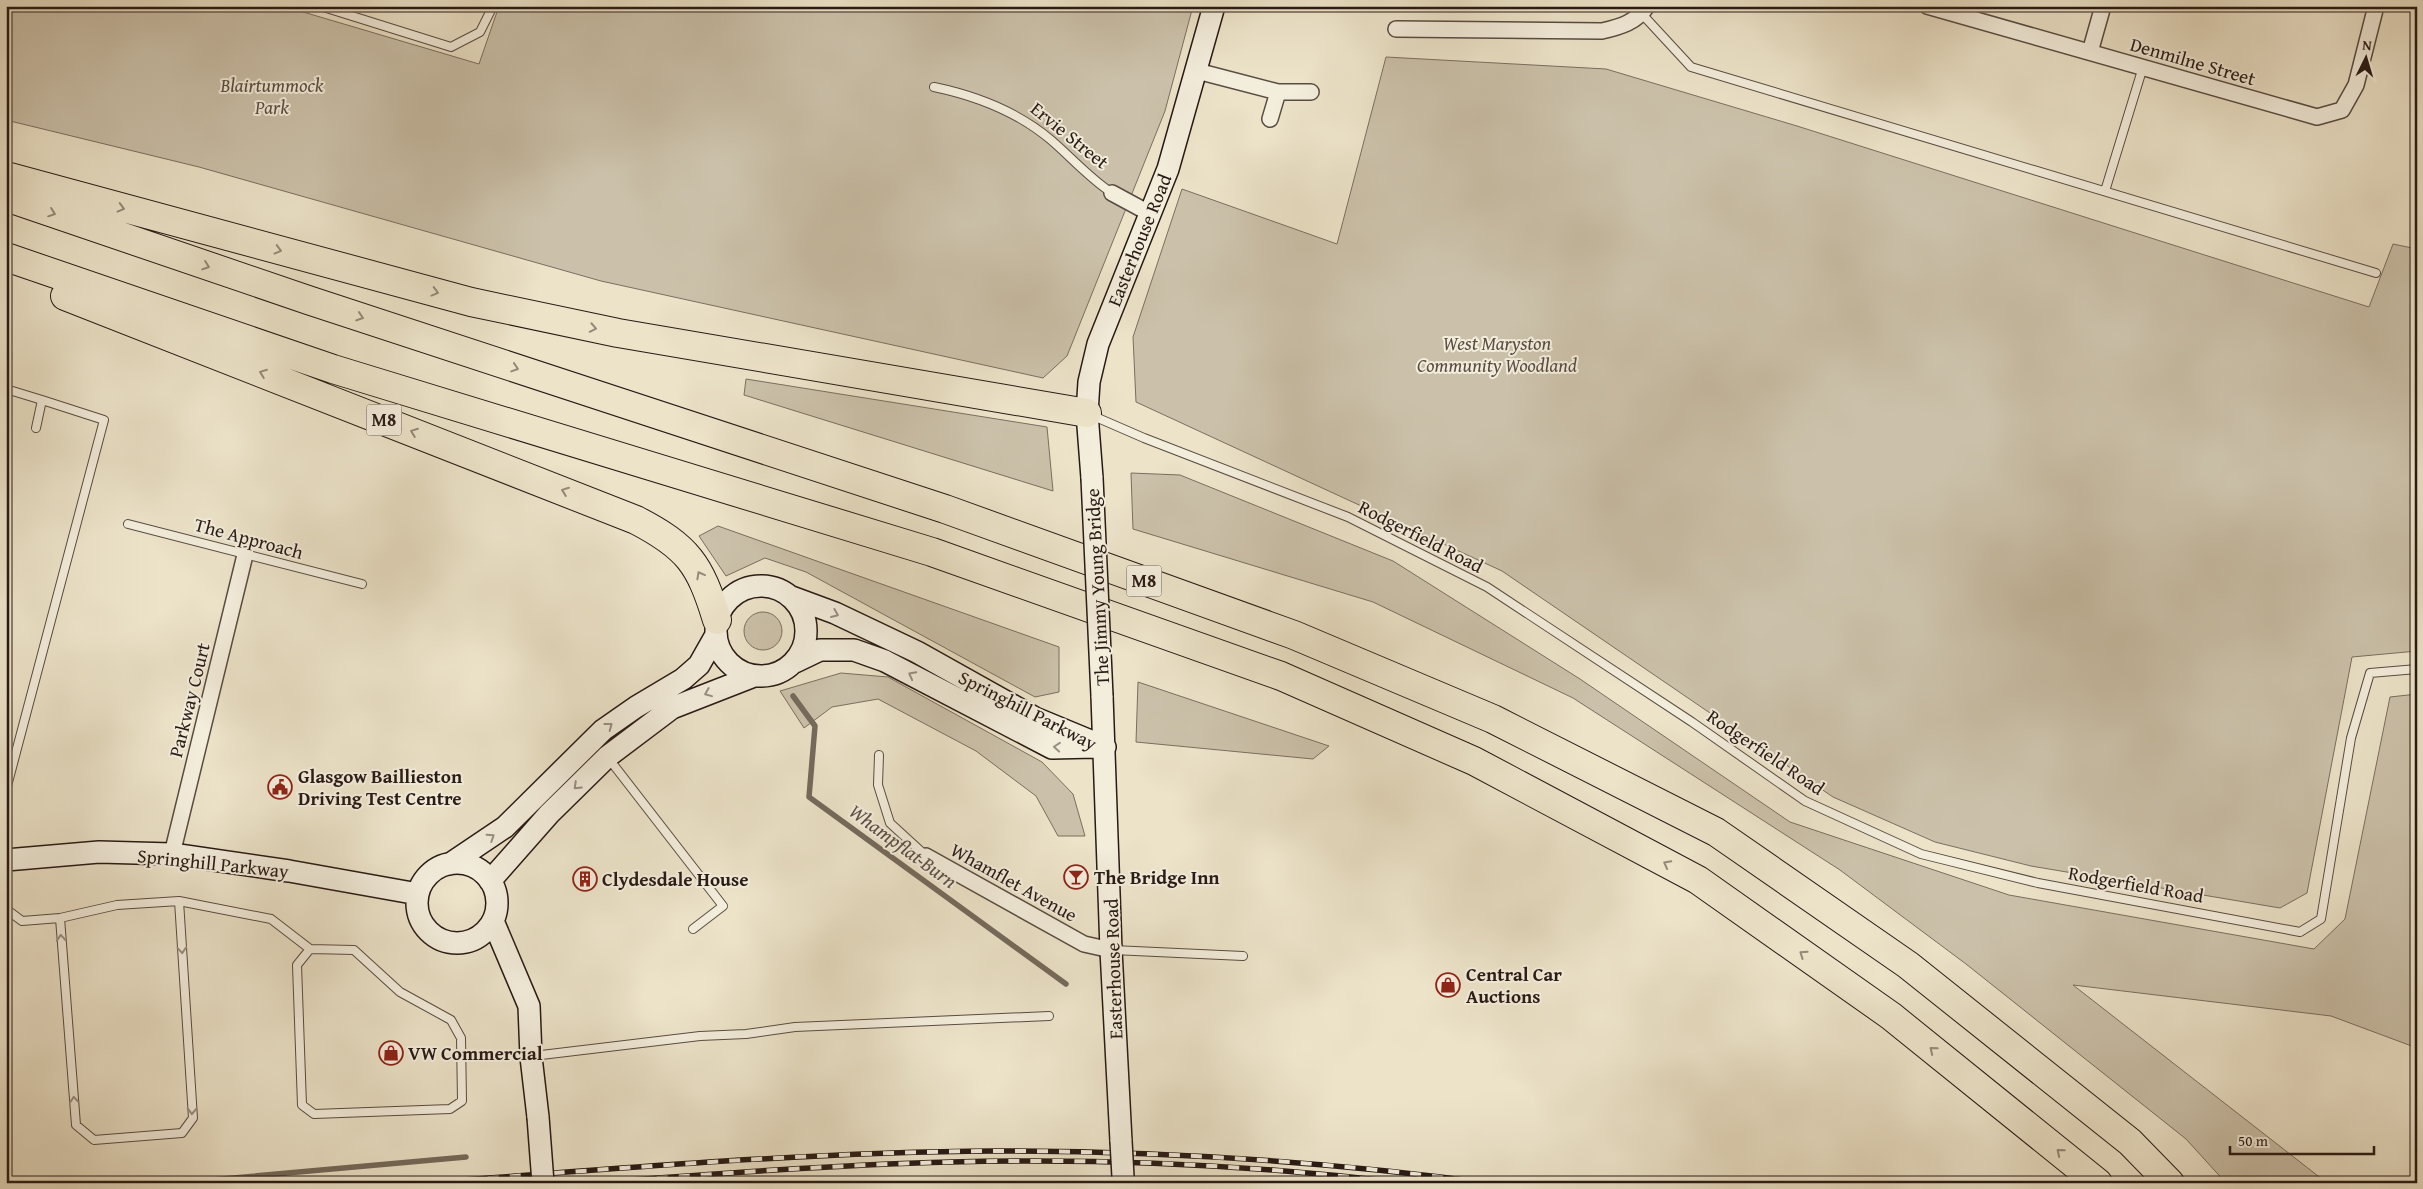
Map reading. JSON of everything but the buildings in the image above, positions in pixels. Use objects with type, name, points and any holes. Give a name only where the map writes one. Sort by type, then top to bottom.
[{"type":"highway","points":[[6,176],[506,310],[618,333],[1087,413]]},
{"type":"highway","name":"M8","points":[[6,197],[308,300],[945,509],[1294,635],[1493,718],[1716,832],[1908,964],[2130,1142],[2170,1183]]},
{"type":"highway","name":"M8","points":[[6,257],[333,369],[932,552],[1281,676],[1466,758],[1698,880],[1891,1016],[2098,1183]]},
{"type":"highway","name":"M8","points":[[6,272],[636,520],[670,539],[688,557],[700,573],[717,628]]},
{"type":"street","name":"Easterhouse Road","points":[[1092,478],[1087,413],[1090,382],[1098,344],[1168,169],[1214,6]]},
{"type":"street","name":"Denmilne Street","points":[[1928,6],[2317,118],[2342,110],[2356,85],[2376,6]]},
{"type":"street","points":[[2090,52],[2103,6]]},
{"type":"street","points":[[1396,29],[1602,31],[1624,26],[1645,10]]},
{"type":"street","points":[[1197,71],[1278,92],[1311,92]]},
{"type":"street","points":[[1270,119],[1278,92]]},
{"type":"street","name":"Ervie Street","points":[[1112,193],[1149,213]]},
{"type":"street","name":"The Jimmy Young Bridge","points":[[1092,478],[1102,696]]},
{"type":"street","name":"Parkway Court","points":[[172,854],[245,555]]},
{"type":"street","name":"Springhill Parkway","points":[[450,864],[505,827],[603,730],[636,707],[683,679],[700,665],[717,628],[723,606],[734,596],[747,589],[762,586],[776,589],[789,596],[835,613],[901,644],[1035,718],[1105,747]]},
{"type":"street","points":[[789,596],[799,607],[805,621],[806,635],[803,650],[795,662]]},
{"type":"street","points":[[717,628],[720,650],[728,662],[740,671],[754,676]]},
{"type":"street","name":"Springhill Parkway","points":[[490,880],[549,814],[608,757],[672,708],[754,676],[776,674],[820,650],[854,650],[885,661],[1052,748],[1105,747]]},
{"type":"street","name":"Easterhouse Road","points":[[1102,696],[1111,950],[1123,1180]]},
{"type":"street","name":"Springhill Parkway","points":[[6,860],[99,852],[172,854],[289,871],[418,894]]},
{"type":"street","name":"Whamflet Avenue","points":[[926,856],[1084,944],[1111,950]]},
{"type":"street","points":[[461,863],[473,866],[483,872],[490,880],[498,900],[493,921],[486,932],[476,939],[463,943],[450,943],[438,938],[428,930],[421,920],[417,907],[418,894],[429,874],[450,864],[461,863]]},
{"type":"street","points":[[493,921],[529,1006],[531,1057],[543,1183]]},
{"type":"lane","points":[[320,6],[451,47],[480,32],[493,6]]},
{"type":"lane","points":[[1645,10],[1691,66],[2376,273]]},
{"type":"lane","points":[[2105,191],[2144,67]]},
{"type":"lane","name":"Ervie Street","points":[[934,87],[973,96],[1024,121],[1051,140],[1083,172],[1112,193]]},
{"type":"lane","points":[[6,389],[104,420],[6,790]]},
{"type":"lane","points":[[36,428],[42,400]]},
{"type":"lane","name":"Rodgerfield Road","points":[[1087,413],[1144,438],[1348,517],[1487,587],[1692,722],[1805,801],[1921,854],[2038,883],[2300,932],[2321,919],[2351,738],[2370,673],[2417,669]]},
{"type":"lane","name":"The Approach","points":[[128,524],[362,584]]},
{"type":"lane","points":[[879,756],[878,785],[890,823],[926,856]]},
{"type":"lane","points":[[608,757],[723,906],[693,929]]},
{"type":"lane","points":[[60,918],[76,1125],[94,1140],[182,1133],[193,1118],[179,901]]},
{"type":"lane","points":[[6,908],[22,921],[60,918],[117,904],[179,901],[271,919],[310,949],[354,950],[400,992],[450,1020],[461,1038],[462,1100],[450,1109],[314,1114],[302,1105],[297,965],[310,949]]},
{"type":"lane","points":[[1111,950],[1242,956]]},
{"type":"lane","points":[[531,1057],[700,1036],[746,1034],[795,1027],[1048,1016]]},
{"type":"green space","name":"Blairtummock Park","points":[[6,6],[283,6],[479,64],[499,6],[1193,6],[1165,111],[1067,356],[1043,378],[601,281],[199,167],[6,120]]},
{"type":"green space","name":"West Maryston Community Woodland","points":[[1386,57],[1606,69],[1797,126],[2369,307],[2393,244],[2417,249],[2417,651],[2352,657],[2307,893],[2280,908],[2031,866],[1935,842],[1833,797],[1502,571],[1136,402],[1133,337],[1182,189],[1337,244]]},
{"type":"green space","points":[[746,379],[1047,427],[1053,491],[744,395]]},
{"type":"green space","points":[[1131,473],[1180,475],[1393,561],[1580,679],[1790,822],[2009,895],[2314,949],[2345,919],[2390,697],[2417,694],[2417,1048],[2331,1016],[2073,985],[2327,1183],[2226,1183],[2186,1139],[1966,964],[1840,870],[1573,698],[1373,602],[1133,529]]},
{"type":"green space","points":[[718,526],[1059,647],[1059,692],[1035,697],[806,572],[765,558],[726,576],[699,536]]},
{"type":"green space","points":[[763,612],[776,618],[782,631],[776,644],[763,650],[750,644],[744,631],[750,618]]},
{"type":"green space","points":[[841,673],[888,677],[1042,762],[1073,794],[1085,836],[1058,836],[1036,796],[976,751],[878,699],[832,707],[804,728],[780,691]]},
{"type":"green space","points":[[1138,682],[1329,746],[1313,759],[1136,742]]},
{"type":"waterway","name":"Whampflat Burn","points":[[793,696],[815,726],[809,797],[1066,984]]},
{"type":"waterway","points":[[177,1183],[466,1157]]},
{"type":"railway","points":[[422,1183],[780,1158],[852,1154],[995,1151],[1119,1153],[1242,1159],[1365,1169],[1488,1183]]},
{"type":"railway","points":[[591,1183],[906,1163],[1008,1161],[1121,1162],[1235,1167],[1405,1183]]},
{"type":"place","name":"Glasgow Baillieston Driving Test Centre","points":[[280,787]]},
{"type":"place","name":"The Bridge Inn","points":[[1076,877]]},
{"type":"place","name":"Clydesdale House","points":[[585,879]]},
{"type":"place","name":"Central Car Auctions","points":[[1448,985]]},
{"type":"place","name":"VW Commercial","points":[[391,1053]]}]
